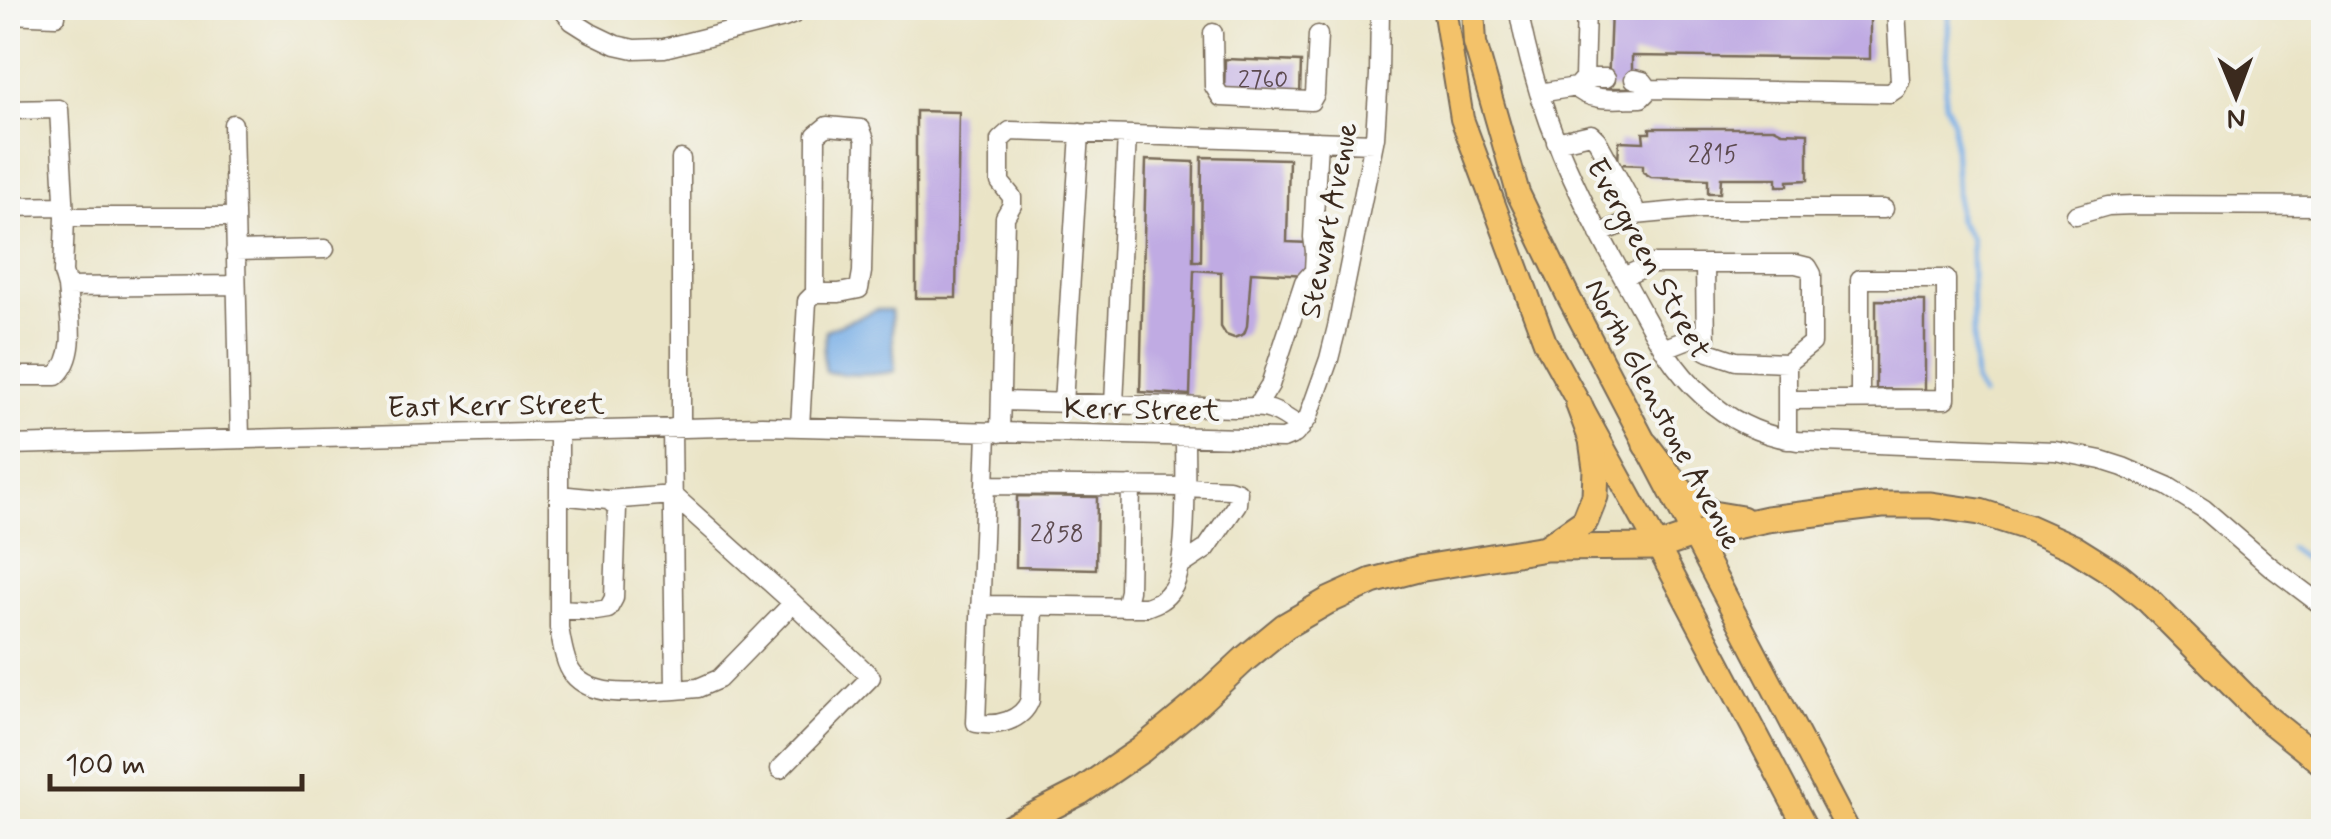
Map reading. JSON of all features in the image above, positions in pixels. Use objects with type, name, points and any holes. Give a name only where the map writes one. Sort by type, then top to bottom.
[{"type":"highway","points":[[1546,548],[1586,521],[1595,496],[1592,440],[1579,405]]},
{"type":"highway","points":[[1646,445],[1682,492],[1712,514],[1767,519]]},
{"type":"highway","points":[[1002,832],[1111,772],[1171,727],[1265,642],[1328,601],[1372,582],[1418,568],[1546,548],[1658,547],[1767,519],[1882,505],[1931,505],[2004,518],[2051,536],[2096,561],[2148,600],[2264,716],[2324,764]]},
{"type":"main road","points":[[1444,8],[1462,120],[1545,342],[1808,832]]},
{"type":"main road","name":"North Glenstone Avenue","points":[[1473,8],[1475,43],[1518,193],[1568,296],[1850,832]]},
{"type":"street","points":[[8,14],[56,16],[56,8]]},
{"type":"street","points":[[561,8],[572,20],[616,45],[651,50],[784,18],[800,8]]},
{"type":"street","name":"Stewart Avenue","points":[[1298,431],[1308,418],[1329,359],[1374,143],[1380,8]]},
{"type":"street","name":"Evergreen Street","points":[[1518,8],[1539,93],[1574,186],[1663,349],[1687,381],[1716,407],[1747,426],[1787,440],[2066,453],[2101,460],[2146,475],[2204,509],[2324,606]]},
{"type":"street","points":[[1586,8],[1580,82],[1584,95],[1641,98],[1646,93],[1640,84],[1890,94],[1900,81],[1896,8]]},
{"type":"street","points":[[1213,33],[1214,86],[1221,97],[1311,101],[1315,94],[1318,35]]},
{"type":"street","points":[[1539,93],[1606,78]]},
{"type":"street","points":[[8,110],[59,109],[63,273],[70,348],[66,366],[56,376],[8,376]]},
{"type":"street","points":[[233,124],[240,439]]},
{"type":"street","points":[[800,427],[806,301],[815,294],[859,288],[865,140],[862,129],[827,126],[816,135],[815,294]]},
{"type":"street","points":[[1033,606],[1030,700],[1026,711],[1016,719],[976,723],[985,485],[1001,401],[1005,218],[1012,205],[1012,198],[1000,182],[1000,140],[1010,131],[1374,143]]},
{"type":"street","points":[[1063,403],[1080,134]]},
{"type":"street","points":[[1556,142],[1590,134],[1634,207],[1632,220],[1599,234]]},
{"type":"street","points":[[1114,404],[1127,135]]},
{"type":"street","points":[[1256,406],[1270,386],[1304,282],[1314,271],[1318,141]]},
{"type":"street","points":[[675,690],[673,495],[681,159]]},
{"type":"street","points":[[2076,215],[2108,206],[2134,205],[2324,206]]},
{"type":"street","points":[[8,207],[235,217]]},
{"type":"street","points":[[1635,215],[1700,209],[1884,208]]},
{"type":"street","points":[[236,250],[326,249]]},
{"type":"street","points":[[1623,277],[1652,264],[1705,264],[1796,264],[1808,268],[1812,274],[1812,343],[1787,363],[1736,361],[1706,352],[1705,264]]},
{"type":"street","points":[[1787,400],[1946,398],[1946,279],[1860,279],[1860,398]]},
{"type":"street","points":[[67,288],[236,284]]},
{"type":"street","points":[[1663,349],[1704,333]]},
{"type":"street","points":[[1787,363],[1787,440]]},
{"type":"street","points":[[1001,401],[1256,406],[1280,413],[1298,431]]},
{"type":"street","name":"East Kerr Street","points":[[8,445],[676,428],[994,433]]},
{"type":"street","points":[[559,431],[559,628],[572,673],[590,688],[626,692],[698,688],[719,679],[794,603]]},
{"type":"street","name":"Kerr Street","points":[[994,433],[1276,440],[1298,431]]},
{"type":"street","points":[[980,605],[1146,607],[1164,600],[1175,586],[1182,566],[1186,438]]},
{"type":"street","points":[[985,485],[1184,486],[1238,492],[1237,504],[1206,549],[1182,566]]},
{"type":"street","points":[[1124,607],[1129,591],[1131,486]]},
{"type":"street","points":[[559,495],[608,500],[673,495],[871,677],[780,769]]},
{"type":"street","points":[[559,609],[596,611],[608,608],[614,598],[617,508],[608,500]]},
{"type":"water","points":[[876,310],[891,310],[895,371],[860,375],[826,372],[826,330]]},
{"type":"building","points":[[1611,10],[1870,13],[1870,59],[1632,56],[1632,88],[1608,88]]},
{"type":"building","points":[[1225,59],[1301,62],[1300,96],[1224,94]]},
{"type":"building","points":[[916,111],[959,112],[956,298],[916,298]]},
{"type":"building","points":[[1650,128],[1774,128],[1808,133],[1808,180],[1777,186],[1777,178],[1721,178],[1720,193],[1708,193],[1708,179],[1651,177],[1643,172],[1643,165],[1618,164],[1619,141],[1644,142],[1643,133],[1650,133]]},
{"type":"building","points":[[1202,157],[1289,159],[1287,242],[1309,243],[1308,275],[1251,272],[1247,326],[1244,334],[1234,338],[1221,327],[1221,272],[1194,270],[1190,395],[1140,392],[1146,160],[1194,162],[1193,261],[1201,261]]},
{"type":"building","points":[[1876,300],[1925,301],[1925,390],[1876,389]]},
{"type":"building","points":[[1017,496],[1097,497],[1096,569],[1016,567]]},
{"type":"waterway","points":[[1949,8],[1945,104],[1953,122],[1958,220],[1971,239],[1975,383],[1982,396]]},
{"type":"waterway","points":[[2290,548],[2324,573]]}]
